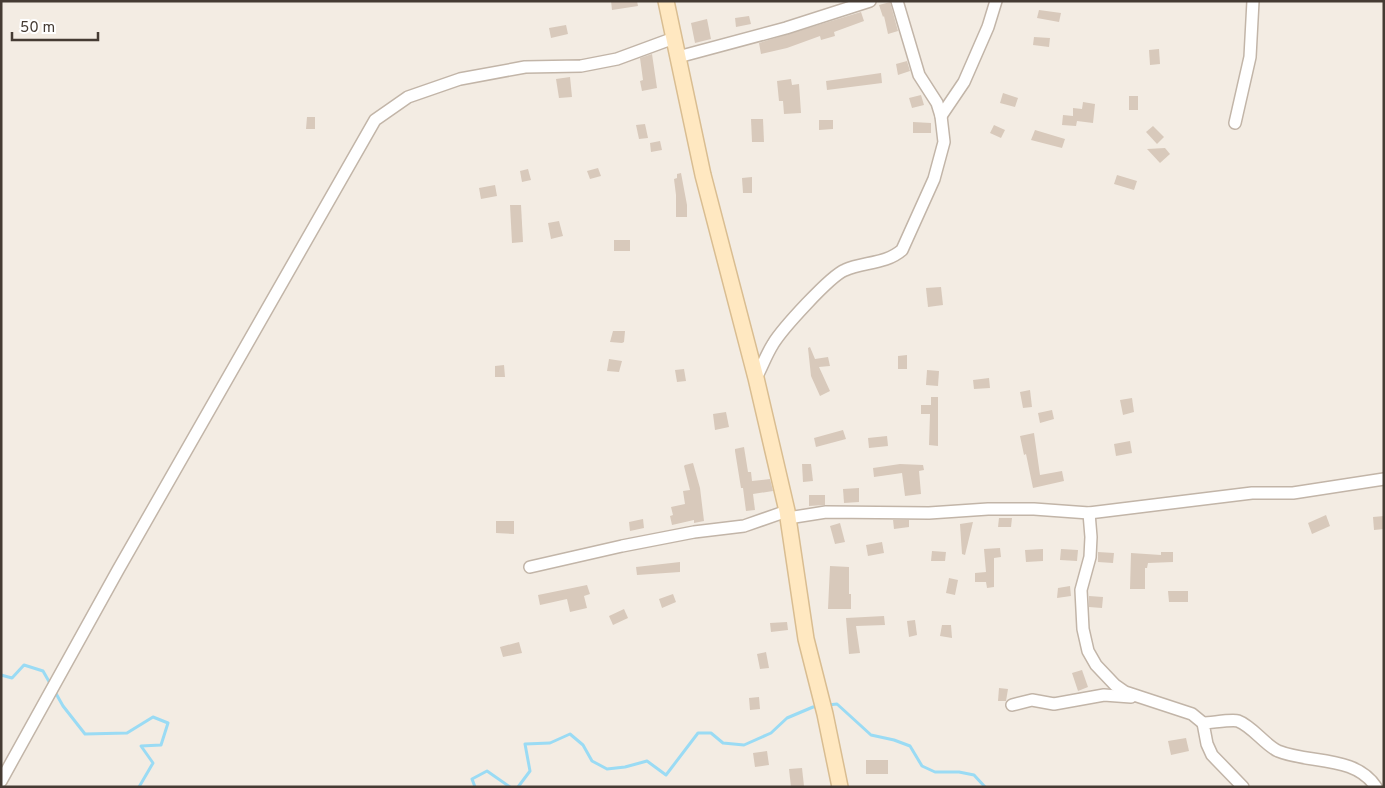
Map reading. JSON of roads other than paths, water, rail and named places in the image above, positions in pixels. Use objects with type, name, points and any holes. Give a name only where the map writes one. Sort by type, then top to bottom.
[{"type":"street","points":[[666,1],[703,175],[756,378],[787,515],[801,613],[840,787]]},
{"type":"street","points":[[678,57],[786,28],[870,1]]},
{"type":"street","points":[[756,378],[773,344],[786,327],[831,279],[845,270],[894,257],[902,250],[934,179],[944,142],[941,116],[937,102],[919,75],[898,1]]},
{"type":"street","points":[[941,116],[964,82],[988,28],[996,1]]},
{"type":"street","points":[[1234,123],[1250,57],[1253,1]]},
{"type":"street","points":[[1,781],[118,570],[376,120],[408,97],[460,79],[525,67],[581,66],[617,59],[674,38]]},
{"type":"street","points":[[530,567],[622,546],[694,532],[744,526],[787,515],[826,512],[929,513],[988,509],[1034,509],[1089,514],[1244,494],[1293,493],[1384,478]]},
{"type":"street","points":[[1089,514],[1090,557],[1081,590],[1082,629],[1088,651],[1096,665],[1115,685],[1125,692],[1192,714],[1203,723],[1207,744],[1212,755],[1243,787]]},
{"type":"street","points":[[1012,705],[1032,700],[1054,704],[1104,695],[1140,698]]},
{"type":"street","points":[[1203,723],[1237,720],[1276,750],[1298,758],[1351,766],[1370,778],[1376,787]]},
{"type":"waterway","points":[[1,675],[12,678],[24,665],[43,671],[51,685]]},
{"type":"waterway","points":[[54,690],[63,706],[85,734],[127,733],[153,717],[168,723],[161,745],[141,746],[153,763],[139,787]]},
{"type":"waterway","points":[[828,705],[837,704],[871,735],[910,746],[922,766],[935,772],[959,772],[974,775],[985,787]]},
{"type":"waterway","points":[[518,787],[530,771],[525,744],[550,743],[570,734],[583,745],[592,761],[607,769],[625,767],[647,761],[666,775],[698,733],[711,733],[723,743],[744,745],[771,733],[787,718],[813,707],[820,707]]},
{"type":"waterway","points":[[475,787],[472,779],[487,771],[510,787]]}]
